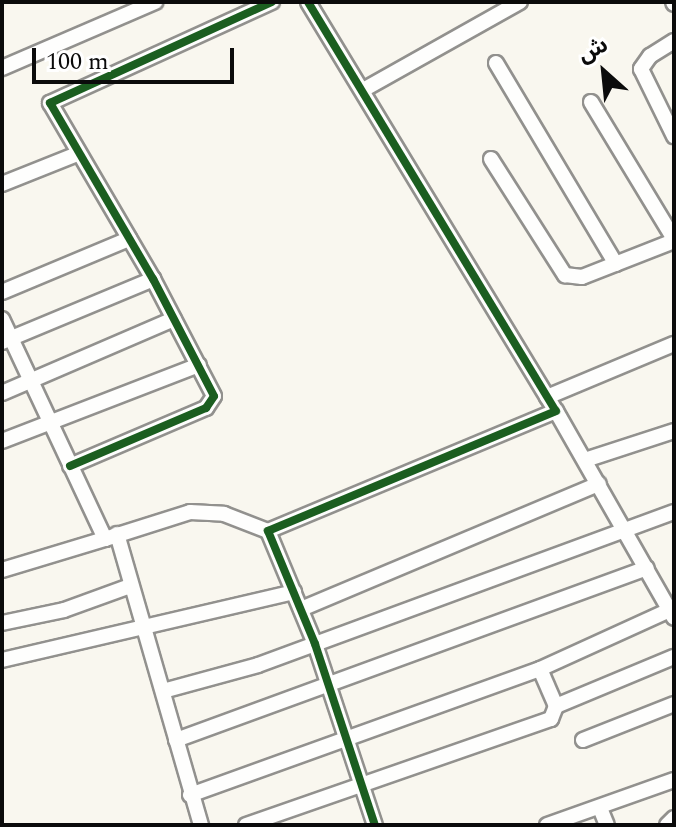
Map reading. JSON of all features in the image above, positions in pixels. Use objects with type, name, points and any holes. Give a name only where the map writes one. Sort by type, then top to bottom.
[{"type":"street","points":[[2,68],[155,2]]},
{"type":"street","points":[[70,466],[206,408],[214,396],[153,279],[52,112],[50,103],[57,97],[272,2]]},
{"type":"street","points":[[190,795],[540,669],[673,612],[556,411],[308,2]]},
{"type":"street","points":[[363,90],[520,2]]},
{"type":"street","points":[[674,41],[650,56],[641,69],[674,136]]},
{"type":"street","points":[[496,63],[616,264]]},
{"type":"street","points":[[491,159],[565,275],[582,277],[674,240],[591,102]]},
{"type":"street","points":[[2,184],[77,154]]},
{"type":"street","points":[[2,292],[129,239]]},
{"type":"street","points":[[7,341],[153,279]]},
{"type":"street","points":[[2,319],[7,341],[31,382],[70,466],[111,536],[163,691],[201,825]]},
{"type":"street","points":[[2,393],[174,319]]},
{"type":"street","points":[[547,397],[674,344]]},
{"type":"street","points":[[2,441],[51,425],[199,365]]},
{"type":"street","points":[[2,570],[190,512],[224,514],[268,531],[556,411]]},
{"type":"street","points":[[585,460],[674,431]]},
{"type":"street","points":[[301,609],[599,484]]},
{"type":"street","points":[[163,691],[315,644],[624,526],[674,512]]},
{"type":"street","points":[[268,531],[315,644],[375,825]]},
{"type":"street","points":[[176,740],[647,568]]},
{"type":"street","points":[[2,623],[64,610],[130,586]]},
{"type":"street","points":[[2,660],[143,631],[294,592]]},
{"type":"street","points":[[556,706],[674,657]]},
{"type":"street","points":[[246,825],[551,719],[556,706],[540,669]]},
{"type":"street","points":[[583,740],[674,704]]},
{"type":"street","points":[[547,825],[674,780]]},
{"type":"street","points":[[600,808],[607,825]]},
{"type":"street","points":[[667,825],[674,818]]},
{"type":"cycle path","points":[[70,466],[206,408],[214,396],[153,279],[50,103],[272,2]]},
{"type":"cycle path","points":[[308,2],[556,411],[268,531],[315,644],[375,825]]}]
